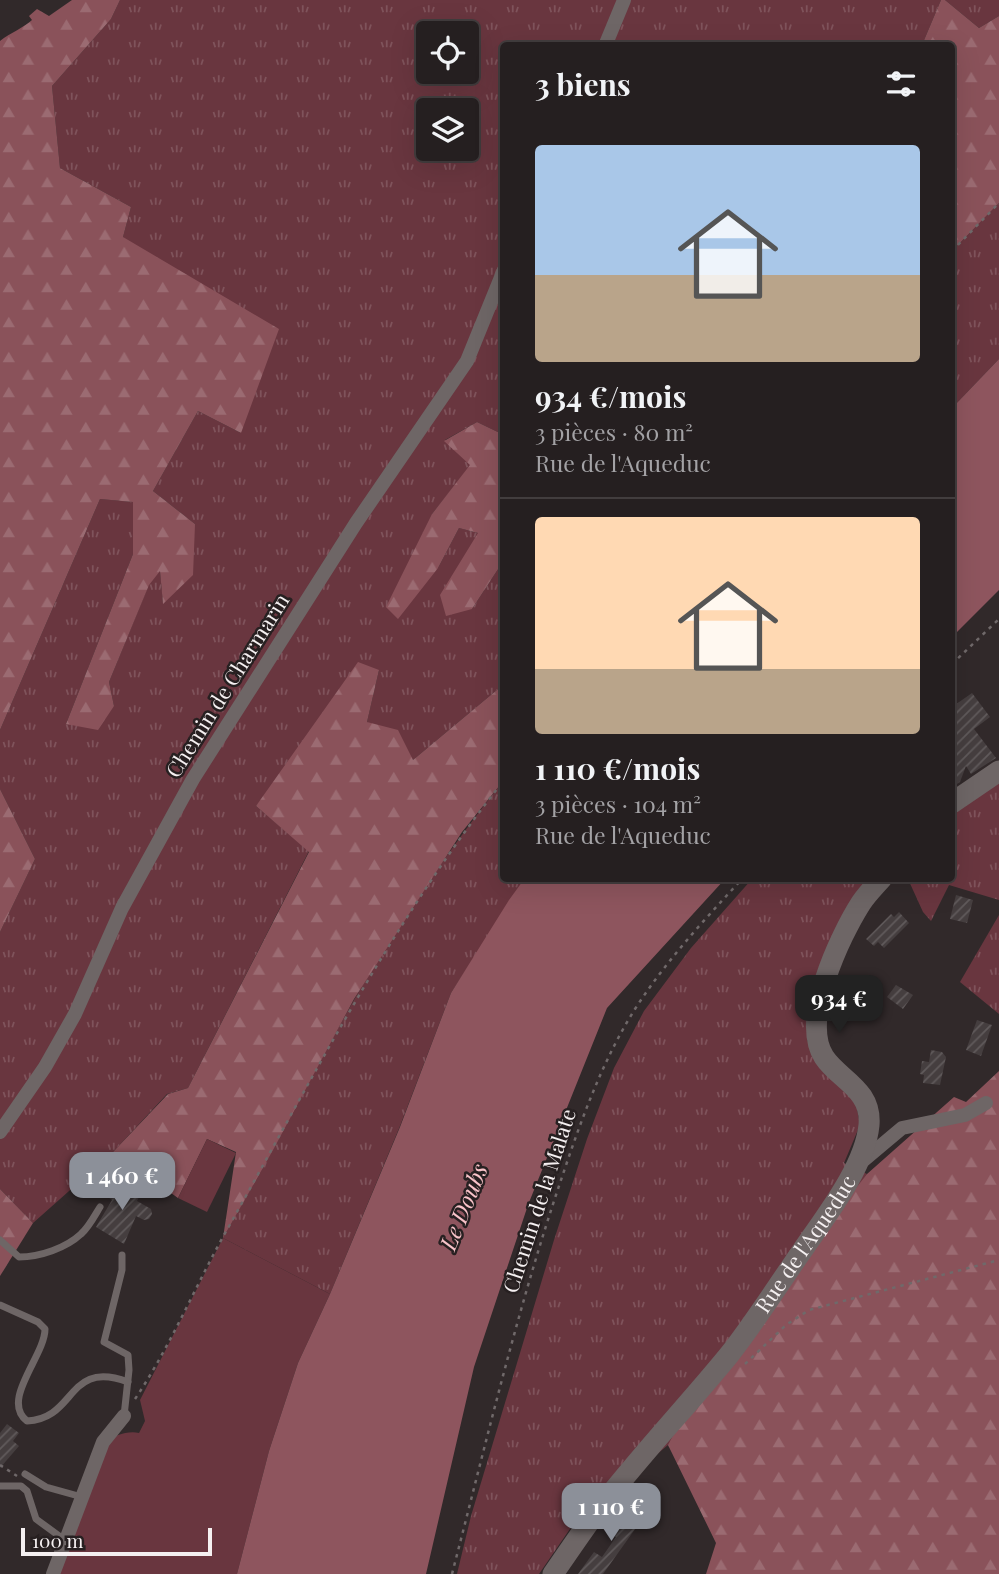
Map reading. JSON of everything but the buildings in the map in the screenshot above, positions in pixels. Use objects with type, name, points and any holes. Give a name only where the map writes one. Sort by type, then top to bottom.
[{"type":"street","points":[[607,42],[624,0]]},
{"type":"street","name":"Chemin de Charmarin","points":[[0,1132],[45,1067],[75,1014],[122,908],[193,779],[356,523],[467,361],[500,280]]},
{"type":"street","points":[[955,801],[999,771]]},
{"type":"street","name":"Rue de l'Aqueduc","points":[[553,1574],[594,1516],[731,1352],[834,1204],[856,1167],[869,1125],[866,1105],[854,1085],[825,1058],[819,1044],[817,1020],[825,982],[844,937],[862,902],[879,882]]},
{"type":"street","points":[[856,1167],[902,1128],[965,1115],[986,1103]]},
{"type":"street","points":[[53,1574],[103,1442],[124,1416]]},
{"type":"lane","points":[[0,1240],[19,1256],[34,1256],[57,1249],[82,1234],[100,1207]]},
{"type":"lane","points":[[122,1255],[122,1270],[104,1342],[128,1355],[124,1416]]},
{"type":"lane","points":[[0,1305],[38,1322],[45,1329],[45,1339],[16,1391],[15,1407],[19,1416],[27,1421],[47,1417],[88,1378],[97,1375],[114,1376],[128,1382]]},
{"type":"lane","points":[[25,1474],[46,1487],[83,1497]]},
{"type":"lane","points":[[0,1486],[21,1486],[27,1491],[36,1519],[66,1541]]},
{"type":"path","points":[[955,248],[999,203]]},
{"type":"path","points":[[955,661],[999,619]]},
{"type":"path","points":[[124,1416],[157,1364],[355,999],[463,832],[500,785]]},
{"type":"path","name":"Chemin de la Malate","points":[[452,1574],[542,1236],[597,1083],[635,1010],[680,947],[739,882]]},
{"type":"path","points":[[746,1363],[786,1325],[809,1310],[999,1259]]},
{"type":"green space","points":[[72,0],[120,0],[111,19],[52,86],[60,168],[131,207],[123,237],[279,329],[241,433],[198,411],[153,491],[195,524],[193,575],[163,604],[160,571],[149,585],[109,682],[114,706],[98,730],[66,724],[133,554],[133,502],[100,499],[0,730],[0,41],[29,23],[32,20],[29,16],[37,9],[49,16]]},
{"type":"green space","points":[[120,0],[941,0],[923,42],[500,42],[500,433],[477,422],[445,440],[471,465],[432,514],[438,568],[459,528],[478,533],[472,609],[500,566],[500,687],[413,760],[367,722],[379,670],[256,806],[309,851],[188,1088],[167,1094],[113,1152],[33,1223],[0,1189],[0,932],[35,859],[0,789],[0,730],[100,499],[134,502],[133,554],[66,724],[114,706],[109,682],[149,584],[160,570],[163,603],[195,524],[153,491],[198,411],[241,433],[123,237],[131,207],[60,168],[52,86],[111,19]]},
{"type":"green space","points":[[941,0],[945,0],[979,28],[999,16],[999,203],[955,248],[955,42],[923,42]]},
{"type":"green space","points":[[945,0],[999,0],[999,16],[979,28]]},
{"type":"green space","points":[[999,203],[999,359],[955,405],[955,248]]},
{"type":"green space","points":[[477,422],[500,433],[500,566],[472,609],[446,616],[440,595],[478,533],[459,528],[438,568],[398,619],[386,607],[432,514],[470,465],[444,441]]},
{"type":"green space","points":[[358,662],[379,670],[367,722],[398,730],[413,760],[500,687],[500,785],[462,832],[354,999],[223,1238],[236,1152],[207,1139],[178,1198],[113,1152],[168,1094],[188,1088],[309,852],[256,806]]},
{"type":"green space","points":[[999,771],[999,900],[949,885],[931,921],[923,912],[909,882],[955,882],[955,801]]},
{"type":"green space","points":[[500,785],[500,882],[523,882],[451,993],[400,1126],[330,1294],[223,1238],[371,971],[425,887]]},
{"type":"green space","points":[[0,789],[35,859],[0,932]]},
{"type":"green space","points":[[749,882],[874,882],[814,992],[807,1040],[818,1061],[856,1103],[860,1125],[844,1163],[867,1174],[668,1445],[574,1523],[539,1574],[457,1574],[471,1516],[587,1139],[614,1068],[644,1011],[691,948]]},
{"type":"green space","points":[[999,915],[999,1014],[960,982]]},
{"type":"green space","points":[[999,1071],[999,1574],[706,1574],[716,1543],[668,1445],[697,1390],[867,1174],[954,1097],[966,1102]]},
{"type":"green space","points":[[207,1139],[236,1153],[207,1212],[178,1198]]},
{"type":"green space","points":[[0,1189],[33,1223],[0,1276]]},
{"type":"green space","points":[[223,1238],[330,1294],[298,1363],[269,1451],[237,1574],[51,1574],[103,1442],[126,1433],[139,1433],[145,1421],[140,1400]]},
{"type":"water","points":[[999,359],[999,590],[955,634],[955,405]]},
{"type":"water","name":"Le Doubs","points":[[522,882],[722,882],[607,1008],[528,1205],[474,1367],[426,1574],[237,1574],[269,1451],[298,1363],[400,1127],[451,993]]}]
